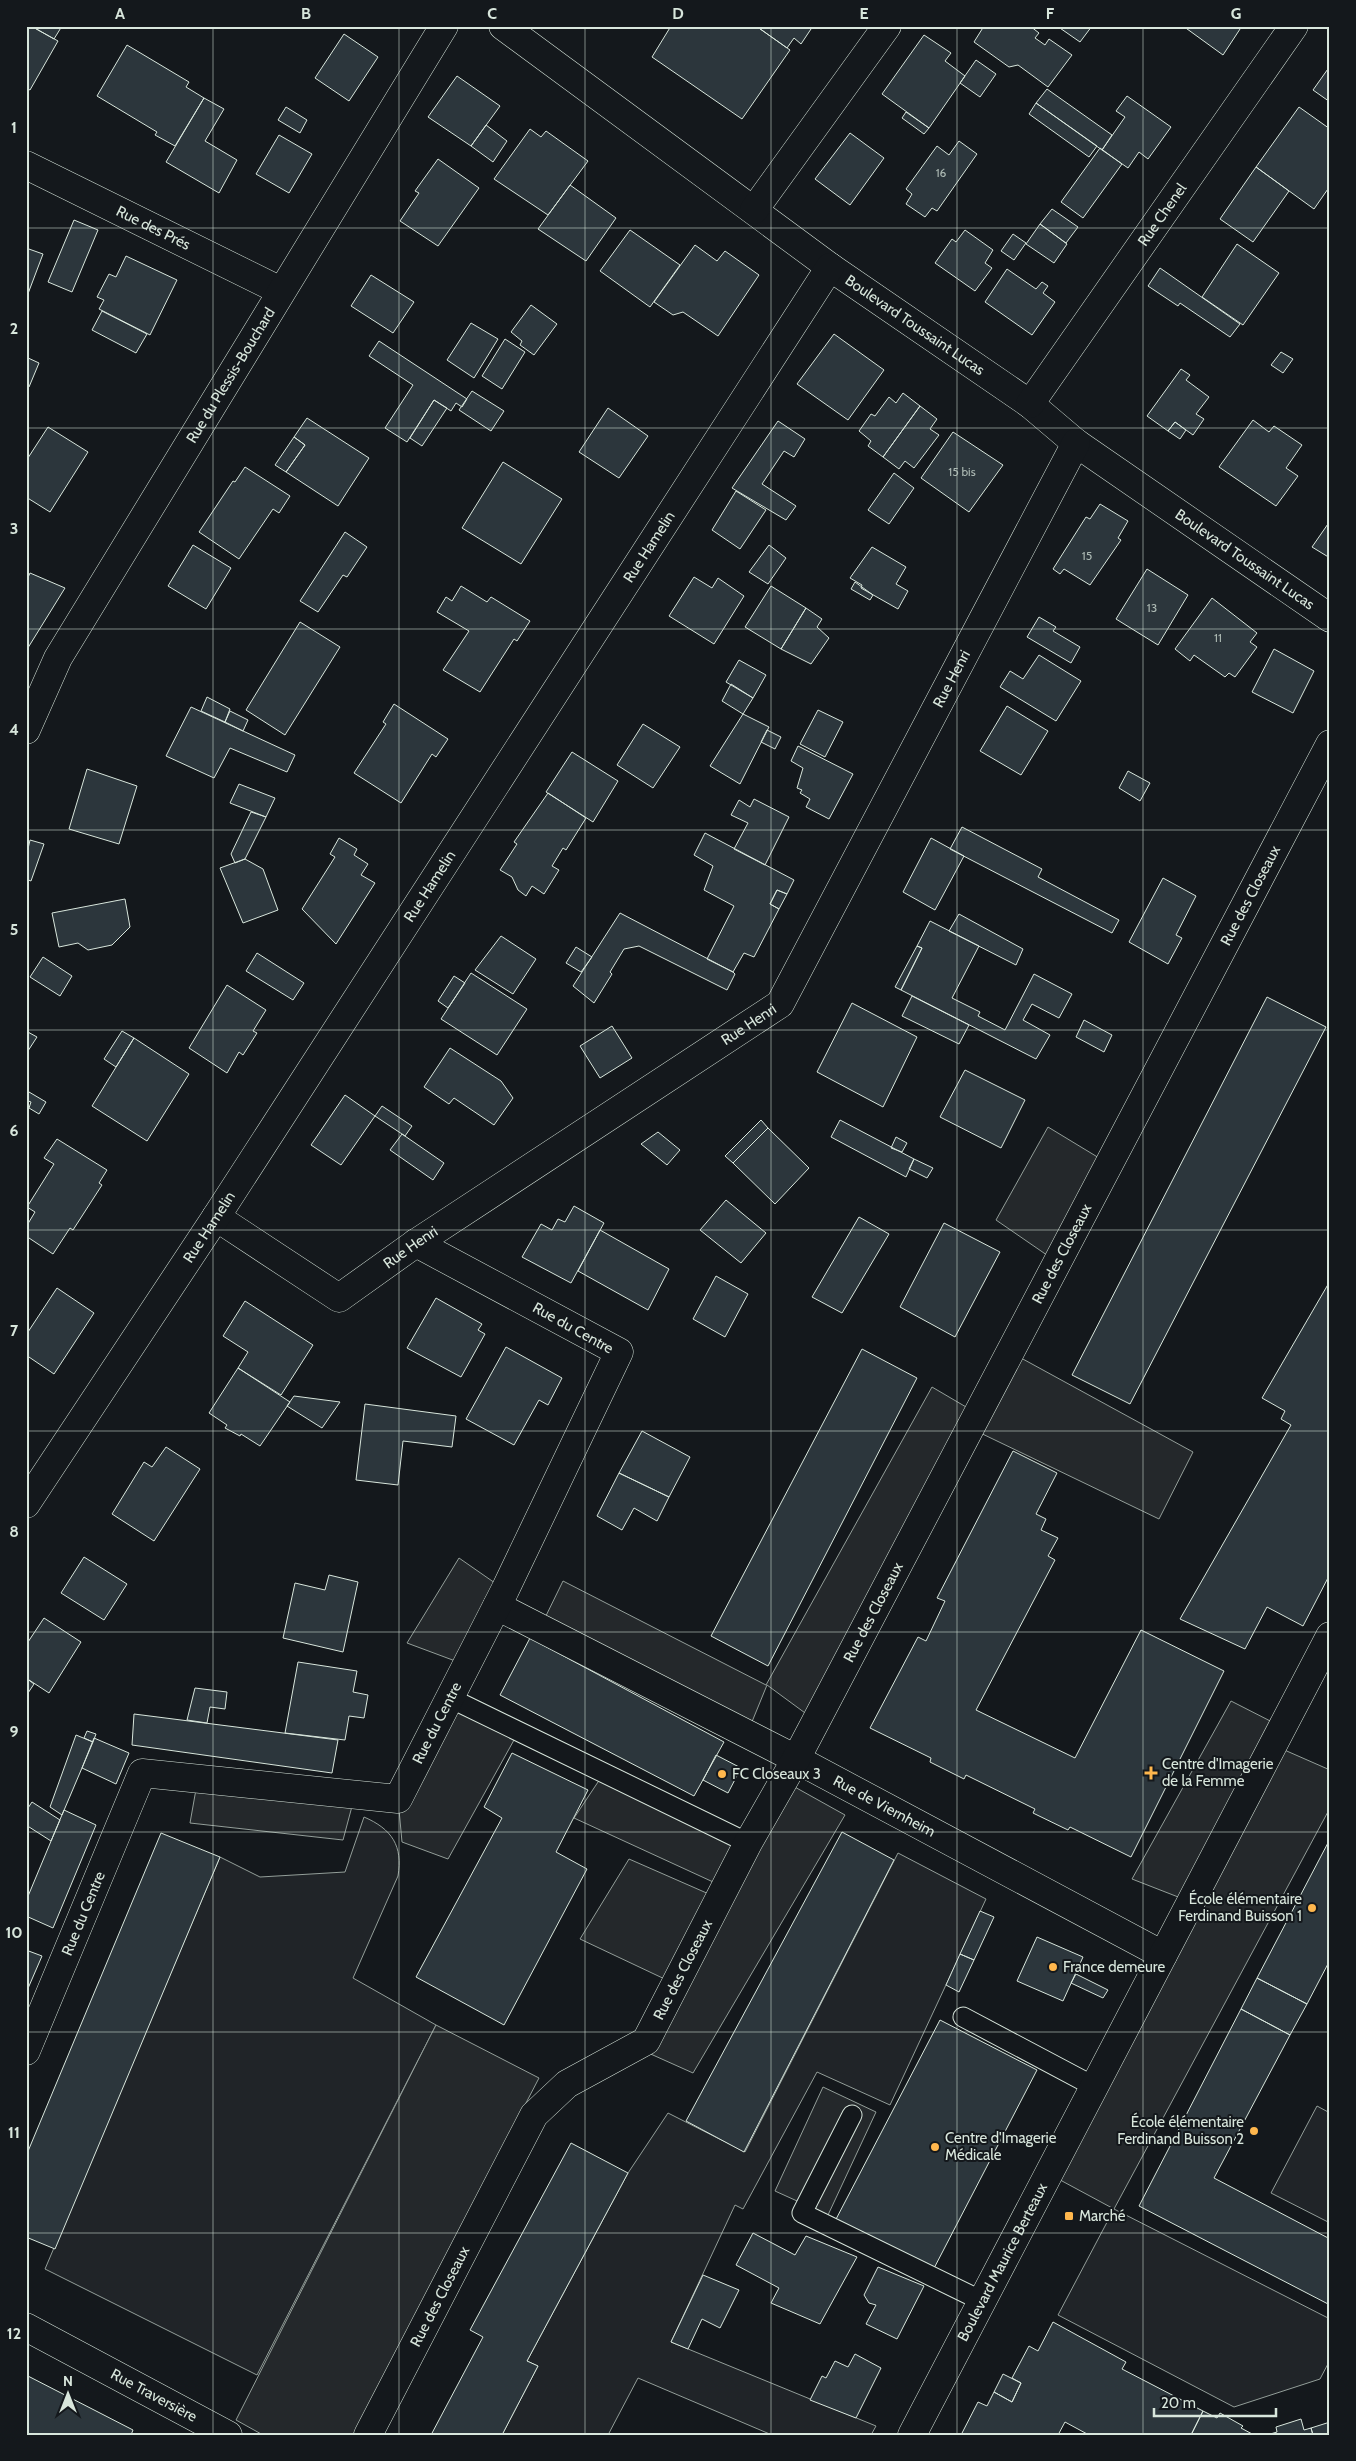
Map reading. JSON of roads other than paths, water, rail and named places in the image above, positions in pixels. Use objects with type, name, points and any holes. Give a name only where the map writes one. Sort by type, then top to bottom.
[{"type":"street","name":"Rue du Plessis-Bouchard","points":[[26,730],[58,658],[444,26]]},
{"type":"street","name":"Boulevard Toussaint Lucas","points":[[503,26],[830,267],[1030,404],[1076,443],[1330,618]]},
{"type":"street","points":[[754,210],[887,26]]},
{"type":"street","name":"Rue Chenel","points":[[1030,404],[1294,26]]},
{"type":"street","name":"Rue des Prés","points":[[26,165],[281,291]]},
{"type":"street","name":"Rue Hamelin","points":[[26,1504],[216,1217],[830,267]]},
{"type":"street","name":"Rue Henri","points":[[216,1217],[339,1298],[416,1244],[780,1004],[1076,443]]},
{"type":"street","name":"Rue des Closeaux","points":[[368,2435],[534,2115],[567,2084],[646,2041],[748,1843],[796,1759],[1330,744]]},
{"type":"street","name":"Rue du Centre","points":[[26,2051],[142,1772],[398,1799],[497,1606],[619,1352],[416,1244]]},
{"type":"street","name":"Rue de Viernheim","points":[[497,1606],[796,1759],[1163,1955]]},
{"type":"street","name":"Boulevard Maurice Berteaux","points":[[912,2435],[1330,1636]]},
{"type":"street","name":"Rue Traversière","points":[[26,2327],[228,2435]]},
{"type":"lane","points":[[450,1698],[748,1843]]},
{"type":"lane","points":[[963,2017],[1095,2087]]},
{"type":"lane","points":[[852,2115],[802,2213],[982,2301]]},
{"type":"place","name":"Centre d'Imagerie de la Femme","points":[[1151,1773]]},
{"type":"place","name":"FC Closeaux 3","points":[[722,1774]]},
{"type":"place","name":"École élémentaire Ferdinand Buisson 1","points":[[1312,1908]]},
{"type":"place","name":"France demeure","points":[[1053,1967]]},
{"type":"place","name":"École élémentaire Ferdinand Buisson 2","points":[[1254,2131]]},
{"type":"place","name":"Centre d'Imagerie Médicale","points":[[935,2147]]},
{"type":"place","name":"Marché","points":[[1069,2216]]}]
